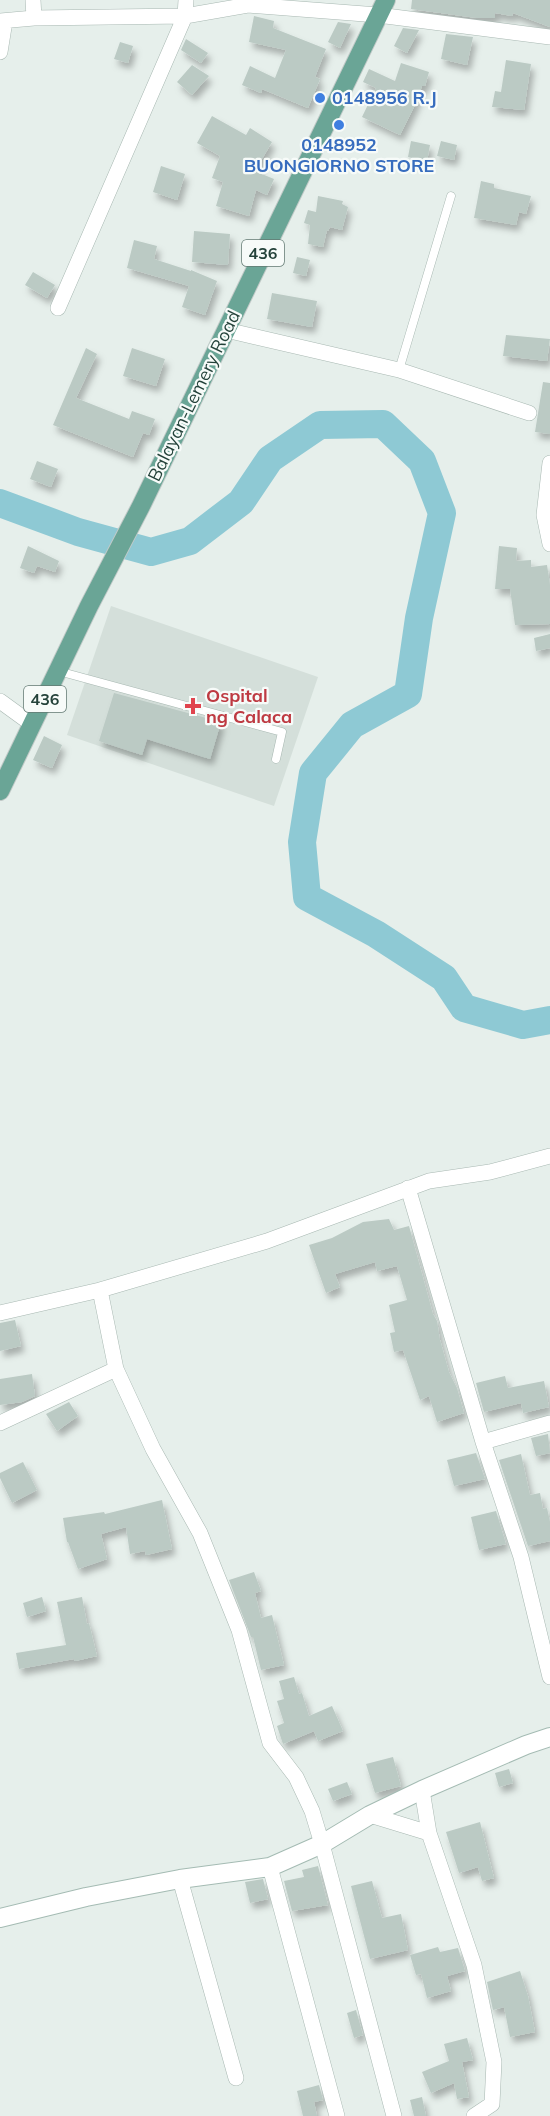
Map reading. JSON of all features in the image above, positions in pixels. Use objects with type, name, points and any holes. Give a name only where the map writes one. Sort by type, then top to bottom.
[{"type":"main road","name":"Balayan-Lemery Road","points":[[0,792],[382,8]]},
{"type":"street","points":[[33,0],[34,18]]},
{"type":"street","points":[[0,52],[2,21],[248,5],[382,8],[550,37]]},
{"type":"street","points":[[58,308],[185,8]]},
{"type":"street","points":[[226,330],[399,370],[529,413]]},
{"type":"street","points":[[550,463],[544,515],[550,544]]},
{"type":"street","points":[[0,701],[33,725]]},
{"type":"street","points":[[0,1313],[100,1290],[267,1241],[429,1181],[490,1172],[550,1156]]},
{"type":"street","points":[[408,1188],[483,1442],[521,1557],[550,1677]]},
{"type":"street","points":[[100,1290],[116,1370],[153,1449],[200,1533],[239,1630],[270,1743],[296,1777],[312,1811],[394,2116]]},
{"type":"street","points":[[0,1424],[116,1370]]},
{"type":"street","points":[[483,1442],[550,1423]]},
{"type":"street","points":[[0,1918],[86,1897],[180,1879],[270,1867],[322,1844],[370,1815],[422,1790],[550,1737]]},
{"type":"street","points":[[422,1790],[429,1833],[474,1965],[494,2062],[492,2104],[474,2116]]},
{"type":"street","points":[[370,1815],[429,1833]]},
{"type":"street","points":[[270,1867],[337,2116]]},
{"type":"street","points":[[180,1879],[236,2078]]},
{"type":"lane","points":[[399,370],[451,196]]},
{"type":"lane","points":[[58,671],[282,732],[276,759]]},
{"type":"shaded area","name":"Ospital ng Calaca","points":[[111,606],[318,677],[274,806],[67,735]]},
{"type":"building","points":[[412,0],[550,0],[550,27],[513,13],[512,16],[495,13],[495,18],[477,18],[411,9]]},
{"type":"building","points":[[254,16],[274,21],[273,28],[326,49],[315,77],[320,79],[308,108],[262,89],[261,93],[242,85],[250,66],[275,78],[286,50],[249,42]]},
{"type":"building","points":[[338,22],[351,24],[340,48],[328,42]]},
{"type":"building","points":[[403,28],[419,30],[407,53],[394,46]]},
{"type":"building","points":[[446,34],[473,37],[467,65],[441,59]]},
{"type":"building","points":[[186,39],[208,53],[201,63],[181,50]]},
{"type":"building","points":[[120,42],[133,46],[128,63],[114,59]]},
{"type":"building","points":[[506,60],[531,64],[524,110],[492,107],[495,91],[501,92]]},
{"type":"building","points":[[401,63],[429,72],[425,86],[422,86],[400,135],[362,117],[376,88],[363,82],[369,69],[395,81]]},
{"type":"building","points":[[192,65],[209,76],[192,95],[177,82]]},
{"type":"building","points":[[212,116],[246,135],[250,128],[272,142],[257,172],[274,179],[267,195],[256,190],[249,216],[216,206],[223,182],[212,178],[220,156],[197,143]]},
{"type":"building","points":[[411,141],[430,145],[427,161],[408,157]]},
{"type":"building","points":[[441,141],[457,145],[454,160],[437,156]]},
{"type":"building","points":[[161,166],[185,174],[177,200],[153,192]]},
{"type":"building","points":[[481,181],[494,184],[494,188],[531,196],[526,214],[519,212],[516,225],[474,218]]},
{"type":"building","points":[[318,196],[343,201],[342,204],[348,207],[342,230],[330,227],[327,230],[323,247],[308,244],[310,225],[304,223],[308,210],[316,212]]},
{"type":"building","points":[[194,231],[230,234],[228,265],[192,262]]},
{"type":"building","points":[[134,240],[157,246],[154,259],[191,270],[217,281],[205,315],[182,307],[189,286],[127,268]]},
{"type":"building","points":[[297,257],[310,260],[306,276],[293,273]]},
{"type":"building","points":[[33,272],[55,285],[47,298],[25,285]]},
{"type":"building","points":[[272,293],[317,301],[312,327],[267,319]]},
{"type":"building","points":[[506,335],[550,339],[547,361],[503,356]]},
{"type":"building","points":[[86,348],[97,354],[76,398],[129,419],[132,411],[155,419],[149,435],[143,433],[133,457],[53,425]]},
{"type":"building","points":[[132,348],[165,359],[156,386],[123,376]]},
{"type":"building","points":[[543,382],[550,383],[550,434],[535,432]]},
{"type":"building","points":[[37,461],[58,469],[51,487],[30,479]]},
{"type":"building","points":[[28,546],[59,561],[55,572],[37,566],[34,573],[20,568]]},
{"type":"building","points":[[499,546],[517,548],[516,561],[531,560],[531,567],[547,565],[550,585],[550,624],[515,625],[510,589],[495,589]]},
{"type":"building","points":[[550,634],[550,648],[536,651],[534,638]]},
{"type":"building","name":"Ospital ng Calaca","points":[[114,693],[221,722],[210,759],[147,739],[142,755],[99,741]]},
{"type":"building","points":[[44,736],[62,745],[52,768],[33,760]]},
{"type":"building","points":[[389,1219],[394,1230],[409,1226],[433,1314],[437,1321],[449,1372],[457,1388],[464,1413],[437,1422],[429,1396],[420,1400],[403,1350],[394,1352],[390,1333],[395,1332],[389,1305],[407,1300],[397,1266],[377,1271],[375,1262],[335,1274],[340,1287],[326,1293],[309,1245],[332,1238],[363,1222]]},
{"type":"building","points":[[15,1320],[21,1346],[0,1351],[0,1323]]},
{"type":"building","points":[[32,1374],[35,1396],[22,1402],[0,1405],[0,1379]]},
{"type":"building","points":[[505,1376],[508,1388],[544,1381],[549,1407],[523,1413],[521,1403],[484,1412],[476,1383]]},
{"type":"building","points":[[69,1402],[78,1416],[57,1431],[46,1414]]},
{"type":"building","points":[[548,1434],[550,1453],[536,1456],[531,1438]]},
{"type":"building","points":[[476,1453],[485,1479],[454,1486],[447,1460]]},
{"type":"building","points":[[521,1454],[530,1495],[540,1493],[543,1509],[547,1508],[550,1522],[550,1541],[528,1546],[499,1460]]},
{"type":"building","points":[[23,1462],[37,1490],[12,1503],[0,1478],[0,1473]]},
{"type":"building","points":[[162,1500],[172,1549],[146,1555],[145,1551],[130,1554],[126,1527],[101,1534],[107,1559],[78,1569],[67,1542],[63,1518],[104,1512],[105,1514]]},
{"type":"building","points":[[496,1511],[506,1544],[479,1550],[471,1517]]},
{"type":"building","points":[[254,1572],[261,1591],[255,1593],[261,1618],[272,1615],[284,1665],[261,1670],[253,1637],[251,1637],[229,1580]]},
{"type":"building","points":[[42,1597],[46,1611],[27,1617],[23,1603]]},
{"type":"building","points":[[82,1597],[87,1624],[89,1623],[97,1656],[19,1669],[16,1653],[66,1645],[57,1602]]},
{"type":"building","points":[[294,1677],[309,1716],[332,1706],[343,1731],[318,1741],[314,1731],[283,1744],[277,1726],[284,1723],[277,1701],[284,1699],[279,1681]]},
{"type":"building","points":[[393,1757],[401,1786],[375,1793],[366,1764]]},
{"type":"building","points":[[509,1769],[513,1783],[499,1787],[495,1773]]},
{"type":"building","points":[[347,1782],[352,1794],[333,1801],[328,1789]]},
{"type":"building","points":[[480,1822],[494,1878],[482,1881],[478,1867],[459,1873],[446,1832]]},
{"type":"building","points":[[318,1866],[328,1905],[292,1911],[284,1881],[304,1877],[302,1870]]},
{"type":"building","points":[[263,1879],[268,1899],[250,1903],[245,1882]]},
{"type":"building","points":[[372,1881],[382,1918],[401,1914],[408,1950],[370,1959],[351,1886]]},
{"type":"building","points":[[438,1947],[440,1952],[458,1948],[465,1971],[447,1976],[451,1991],[427,1998],[421,1974],[416,1975],[410,1955]]},
{"type":"building","points":[[520,1971],[535,2032],[510,2037],[504,2007],[493,2010],[487,1982]]},
{"type":"building","points":[[356,2010],[363,2035],[354,2038],[347,2013]]},
{"type":"building","points":[[467,2038],[473,2060],[462,2062],[469,2097],[457,2099],[454,2083],[431,2093],[422,2072],[449,2061],[444,2044]]},
{"type":"building","points":[[319,2085],[323,2100],[314,2102],[317,2116],[303,2116],[297,2091]]},
{"type":"building","points":[[422,2097],[426,2116],[414,2116],[410,2100]]},
{"type":"waterway","points":[[0,503],[78,532],[151,552],[190,541],[241,502],[270,459],[320,425],[383,424],[422,461],[442,513],[419,618],[408,694],[352,725],[313,773],[302,842],[307,897],[376,934],[444,978],[464,1008],[523,1025],[550,1020]]},
{"type":"place","name":"0148956 R.J","points":[[320,98]]},
{"type":"place","name":"0148952 BUONGIORNO STORE","points":[[339,125]]},
{"type":"place","name":"Ospital ng Calaca","points":[[193,706]]}]
